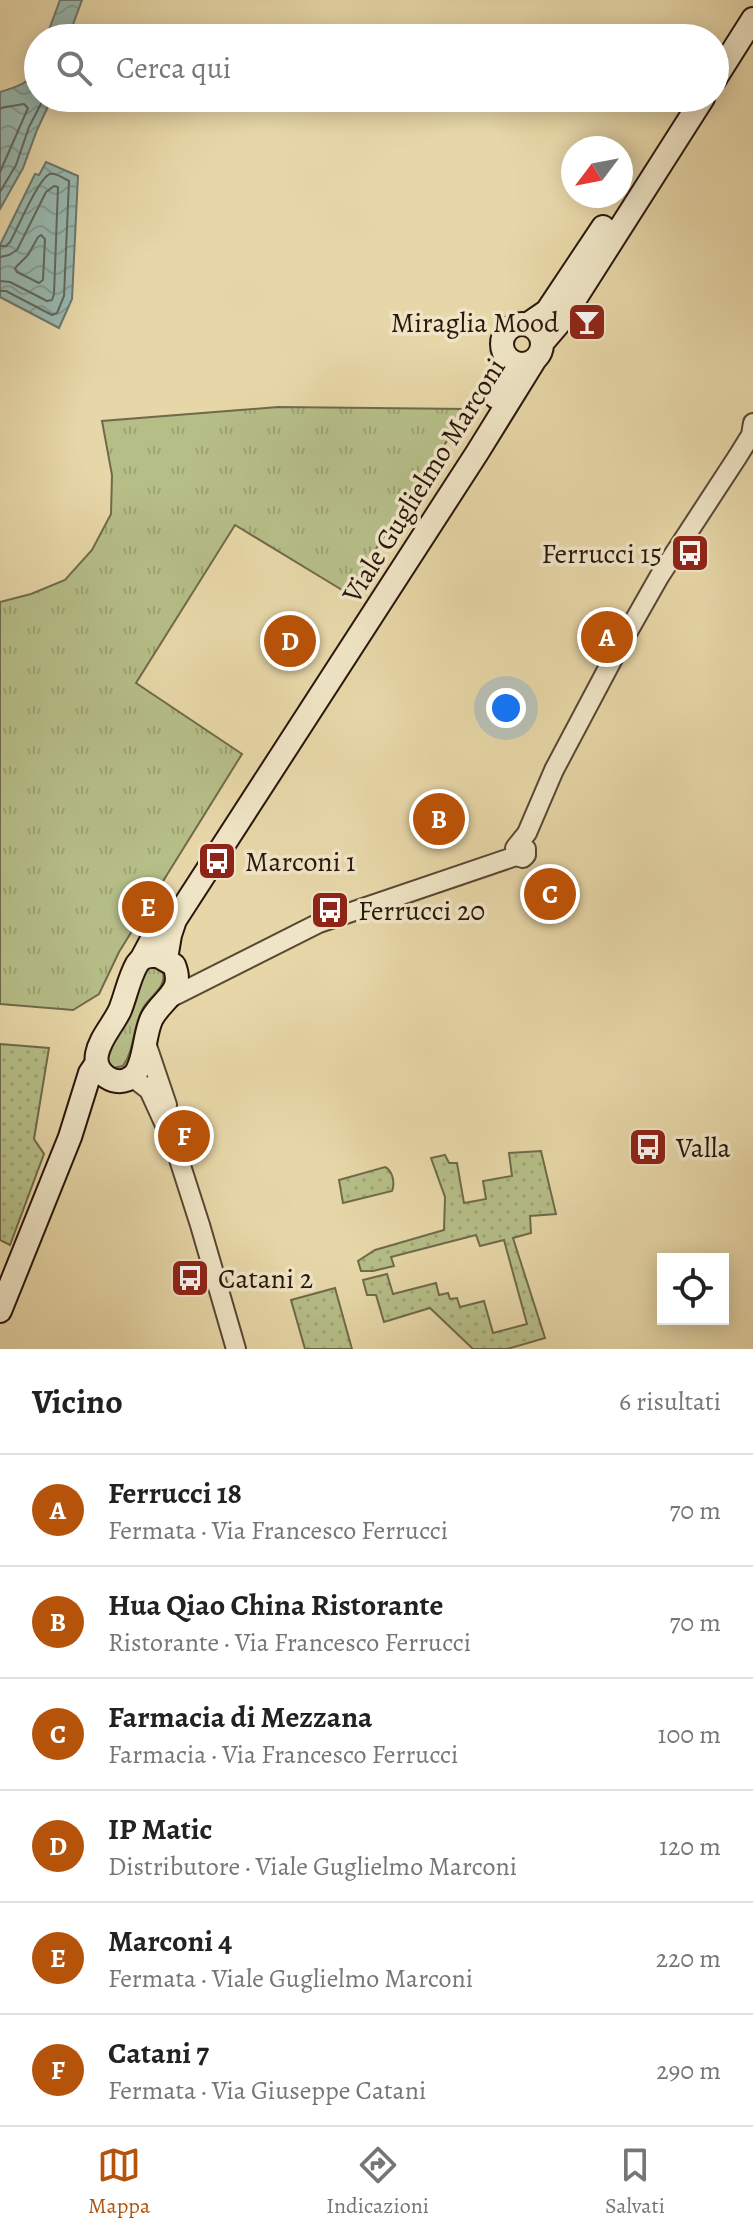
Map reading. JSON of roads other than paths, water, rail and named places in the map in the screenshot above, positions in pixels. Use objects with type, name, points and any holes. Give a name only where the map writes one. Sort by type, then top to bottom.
[{"type":"main road","points":[[729,31],[749,0]]},
{"type":"main road","points":[[729,57],[753,19]]},
{"type":"main road","name":"Viale Guglielmo Marconi","points":[[528,324],[547,311],[677,112]]},
{"type":"main road","name":"Viale Guglielmo Marconi","points":[[511,362],[503,387],[171,904],[133,971],[119,1012],[100,1044],[113,1074],[140,1066],[152,1018],[178,982],[172,966],[170,935],[175,920],[477,453],[538,351],[536,329],[528,324],[516,324],[504,334],[501,341],[503,352],[511,362],[526,364],[538,351],[561,321],[694,112]]},
{"type":"main road","points":[[142,958],[158,956],[172,966]]},
{"type":"main road","points":[[0,1311],[70,1137],[90,1073],[113,1074]]},
{"type":"street","points":[[166,1000],[319,923],[492,865],[520,848],[554,770],[617,651],[659,577],[751,435],[753,423]]},
{"type":"street","points":[[172,966],[184,974],[241,963]]},
{"type":"street","points":[[145,1040],[174,1129],[175,1147]]},
{"type":"street","points":[[113,1074],[149,1090],[175,1147],[236,1349]]},
{"type":"water","points":[[60,0],[82,0],[73,24],[51,24]]},
{"type":"water","points":[[24,82],[24,112],[45,112],[23,168],[0,209],[0,92]]},
{"type":"water","points":[[46,162],[78,176],[72,299],[59,328],[0,297],[0,245],[35,174],[39,175]]},
{"type":"place","name":"Miraglia Mood","points":[[587,322]]},
{"type":"place","name":"Ferrucci 15","points":[[690,553]]},
{"type":"place","name":"Ferrucci 18","points":[[607,637]]},
{"type":"place","name":"IP Matic","points":[[290,641]]},
{"type":"place","name":"Hua Qiao China Ristorante","points":[[439,819]]},
{"type":"place","name":"Marconi 1","points":[[217,861]]},
{"type":"place","name":"Farmacia di Mezzana","points":[[550,894]]},
{"type":"place","name":"Marconi 4","points":[[148,907]]},
{"type":"place","name":"Ferrucci 20","points":[[330,910]]},
{"type":"place","name":"Catani 7","points":[[184,1136]]},
{"type":"place","name":"Valla","points":[[648,1147]]},
{"type":"place","name":"Catani 2","points":[[190,1278]]}]
